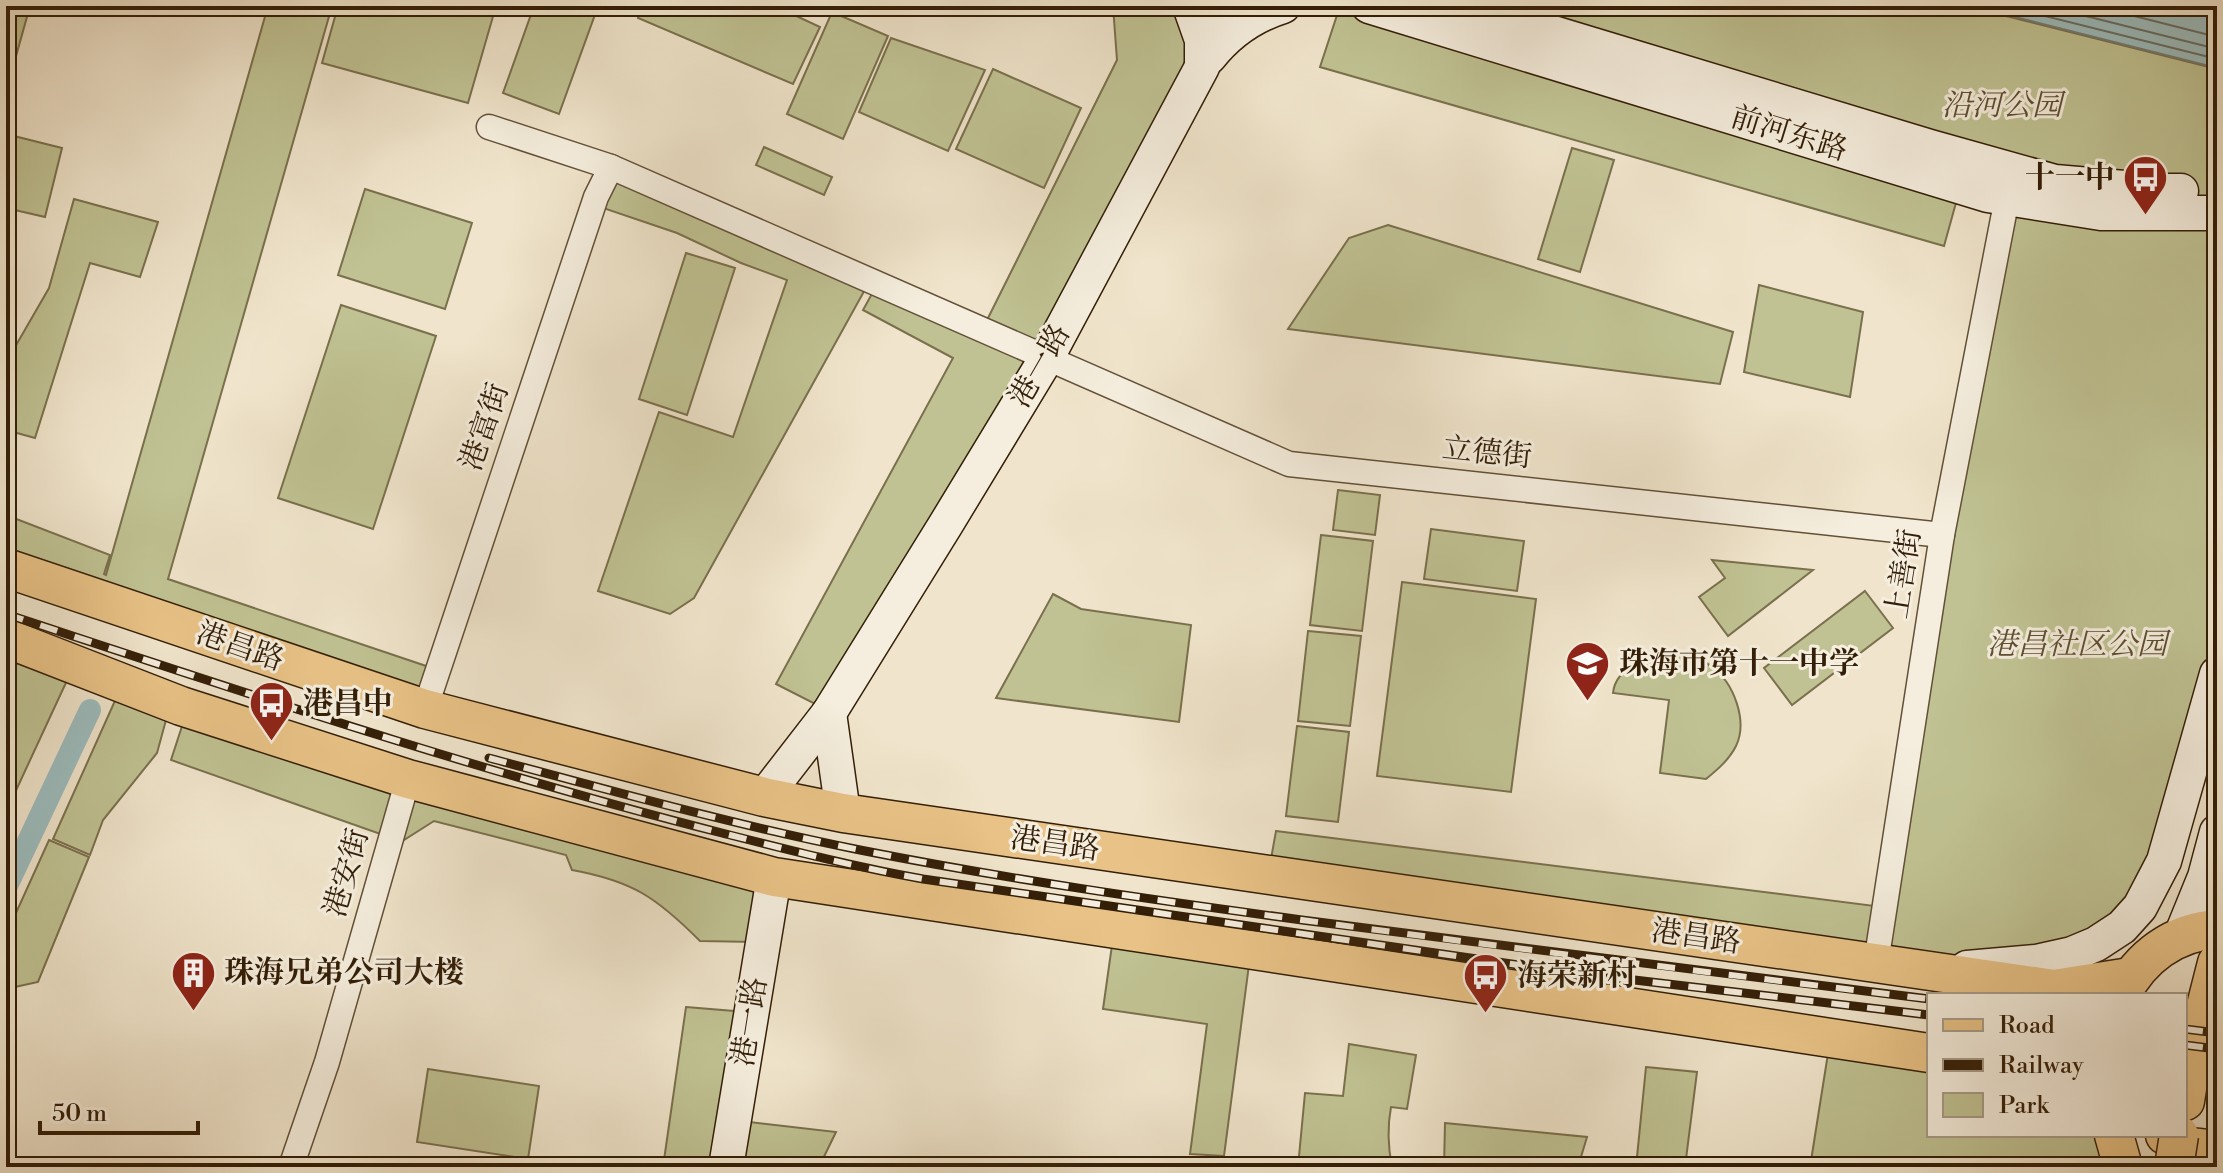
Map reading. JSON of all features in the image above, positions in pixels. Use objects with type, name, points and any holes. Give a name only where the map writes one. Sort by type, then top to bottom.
[{"type":"main road","points":[[1190,6],[1202,40],[1202,67]]},
{"type":"main road","name":"港一路","points":[[764,797],[829,713],[1046,359],[1202,67],[1225,6]]},
{"type":"main road","points":[[1202,67],[1219,44],[1242,26],[1283,6]]},
{"type":"main road","name":"前河东路","points":[[1369,6],[1988,195],[2101,213],[2217,213]]},
{"type":"main road","name":"前河东路","points":[[1464,6],[2055,182],[2159,191],[2217,191]]},
{"type":"main road","name":"港昌路","points":[[6,568],[425,709],[764,797],[843,813],[2054,989],[2125,986]]},
{"type":"main road","points":[[6,638],[181,706],[408,779],[774,877],[1927,1053]]},
{"type":"main road","points":[[1933,971],[2036,962],[2072,954],[2096,944],[2122,927],[2140,907],[2164,861],[2217,674]]},
{"type":"main road","points":[[829,713],[843,813]]},
{"type":"main road","points":[[2125,986],[2153,953],[2199,933],[2205,877],[2217,832]]},
{"type":"main road","name":"港一路","points":[[726,1167],[774,877]]},
{"type":"main road","points":[[2187,1088],[2217,963]]},
{"type":"main road","points":[[1933,971],[1954,983],[1962,993]]},
{"type":"main road","points":[[2115,1137],[2126,1167]]},
{"type":"main road","points":[[2126,1167],[2131,1137]]},
{"type":"main road","points":[[2169,1137],[2189,1147],[2217,1150]]},
{"type":"main road","points":[[2174,1167],[2179,1137]]},
{"type":"street","points":[[489,127],[611,167],[1046,359]]},
{"type":"street","name":"港富街","points":[[425,709],[596,197],[611,167]]},
{"type":"street","name":"上善街","points":[[1876,963],[1942,535],[2007,198]]},
{"type":"street","name":"立德街","points":[[1046,359],[1289,464],[1942,535]]},
{"type":"street","name":"港安街","points":[[291,1167],[327,1062],[408,779]]},
{"type":"green space","points":[[6,6],[30,6],[6,92]]},
{"type":"green space","points":[[268,6],[332,6],[168,579],[435,669],[423,706],[6,566],[6,515],[110,555],[106,575]]},
{"type":"green space","points":[[338,6],[470,6],[494,13],[468,103],[322,63]]},
{"type":"green space","points":[[534,6],[590,6],[597,9],[559,114],[503,93]]},
{"type":"green space","points":[[642,6],[775,6],[820,27],[793,84],[638,18]]},
{"type":"green space","points":[[1113,6],[1184,6],[1198,42],[1045,351],[985,324],[1117,60]]},
{"type":"green space","points":[[1340,6],[1959,192],[1944,246],[1320,67]]},
{"type":"green space","name":"港昌社区公园","points":[[1378,6],[1966,6],[2217,69],[2217,663],[2139,903],[2057,954],[1883,959],[2008,198]]},
{"type":"green space","points":[[832,12],[888,36],[843,139],[787,114]]},
{"type":"green space","points":[[891,38],[985,70],[948,151],[859,112]]},
{"type":"green space","points":[[993,69],[1081,108],[1044,188],[956,149]]},
{"type":"green space","points":[[6,134],[62,148],[45,217],[6,208]]},
{"type":"green space","points":[[764,147],[832,177],[824,195],[756,165]]},
{"type":"green space","points":[[1572,148],[1614,160],[1580,272],[1538,259]]},
{"type":"green space","points":[[615,175],[867,286],[694,598],[670,614],[598,591],[659,412],[733,437],[787,280],[741,263],[677,233],[603,208]]},
{"type":"green space","points":[[365,189],[472,223],[445,309],[338,275]]},
{"type":"green space","points":[[74,199],[158,222],[140,277],[90,263],[35,438],[6,430],[6,346],[15,347],[49,288]]},
{"type":"green space","points":[[1388,225],[1733,332],[1720,384],[1288,329],[1349,238]]},
{"type":"green space","points":[[686,253],[735,268],[687,415],[639,399]]},
{"type":"green space","points":[[1759,285],[1863,312],[1850,397],[1744,372]]},
{"type":"green space","points":[[874,290],[1038,362],[825,709],[776,684],[953,358],[863,310]]},
{"type":"green space","points":[[341,305],[436,336],[373,529],[278,498]]},
{"type":"green space","points":[[1338,490],[1380,495],[1375,535],[1333,530]]},
{"type":"green space","points":[[1431,529],[1524,541],[1517,591],[1424,579]]},
{"type":"green space","points":[[1321,535],[1373,541],[1362,631],[1310,625]]},
{"type":"green space","points":[[1712,560],[1813,570],[1728,636],[1699,597],[1725,578]]},
{"type":"green space","points":[[1402,582],[1536,599],[1511,792],[1377,776]]},
{"type":"green space","points":[[1865,591],[1893,628],[1792,705],[1764,668]]},
{"type":"green space","points":[[1053,594],[1081,609],[1191,625],[1179,722],[996,698]]},
{"type":"green space","points":[[1308,631],[1361,636],[1350,726],[1298,721]]},
{"type":"green space","points":[[6,652],[70,674],[6,812]]},
{"type":"green space","points":[[1677,653],[1712,667],[1727,683],[1737,703],[1740,725],[1736,746],[1706,779],[1660,773],[1669,700],[1613,693],[1621,675],[1637,663]]},
{"type":"green space","points":[[118,694],[169,709],[157,753],[103,820],[90,855],[53,839]]},
{"type":"green space","points":[[186,714],[402,782],[386,836],[171,760]]},
{"type":"green space","points":[[1297,726],[1349,732],[1338,822],[1286,816]]},
{"type":"green space","points":[[411,784],[766,880],[756,942],[700,941],[670,913],[643,894],[612,880],[572,870],[566,855],[434,821],[393,847]]},
{"type":"green space","points":[[1276,831],[1875,906],[1868,953],[1269,870]]},
{"type":"green space","points":[[49,840],[89,857],[38,982],[6,989],[6,935]]},
{"type":"green space","points":[[1113,938],[1250,957],[1224,1156],[1190,1154],[1207,1024],[1103,1009]]},
{"type":"green space","points":[[686,1007],[746,1012],[721,1167],[663,1167]]},
{"type":"green space","points":[[1830,1041],[1927,1056],[1927,1137],[2112,1137],[2120,1167],[1810,1167]]},
{"type":"green space","points":[[1349,1044],[1416,1055],[1407,1109],[1391,1107],[1388,1137],[1392,1167],[1298,1167],[1305,1093],[1343,1096]]},
{"type":"green space","points":[[1646,1067],[1697,1072],[1685,1167],[1636,1167]]},
{"type":"green space","points":[[428,1069],[539,1086],[528,1159],[417,1142]]},
{"type":"green space","points":[[741,1121],[836,1132],[819,1167],[733,1167]]},
{"type":"green space","points":[[1445,1123],[1587,1137],[1578,1167],[1444,1167]]},
{"type":"water","points":[[1972,6],[2217,6],[2217,68]]},
{"type":"waterway","points":[[6,888],[90,710]]},
{"type":"railway","points":[[6,614],[362,730],[541,784],[722,833],[872,869],[923,879],[1567,972],[1927,1015]]},
{"type":"railway","points":[[489,758],[767,830],[1025,880],[1380,930],[1927,999]]},
{"type":"railway","points":[[2187,1029],[2217,1033]]},
{"type":"railway","points":[[2187,1045],[2217,1049]]},
{"type":"place","name":"十一中","points":[[2146,217]]},
{"type":"place","name":"珠海市第十一中学","points":[[1588,703]]},
{"type":"place","name":"港昌中","points":[[272,743]]},
{"type":"place","name":"珠海兄弟公司大楼","points":[[193,1012]]},
{"type":"place","name":"海荣新村","points":[[1486,1015]]},
{"type":"park label","name":"沿河公园","points":[[2002,106]]}]
